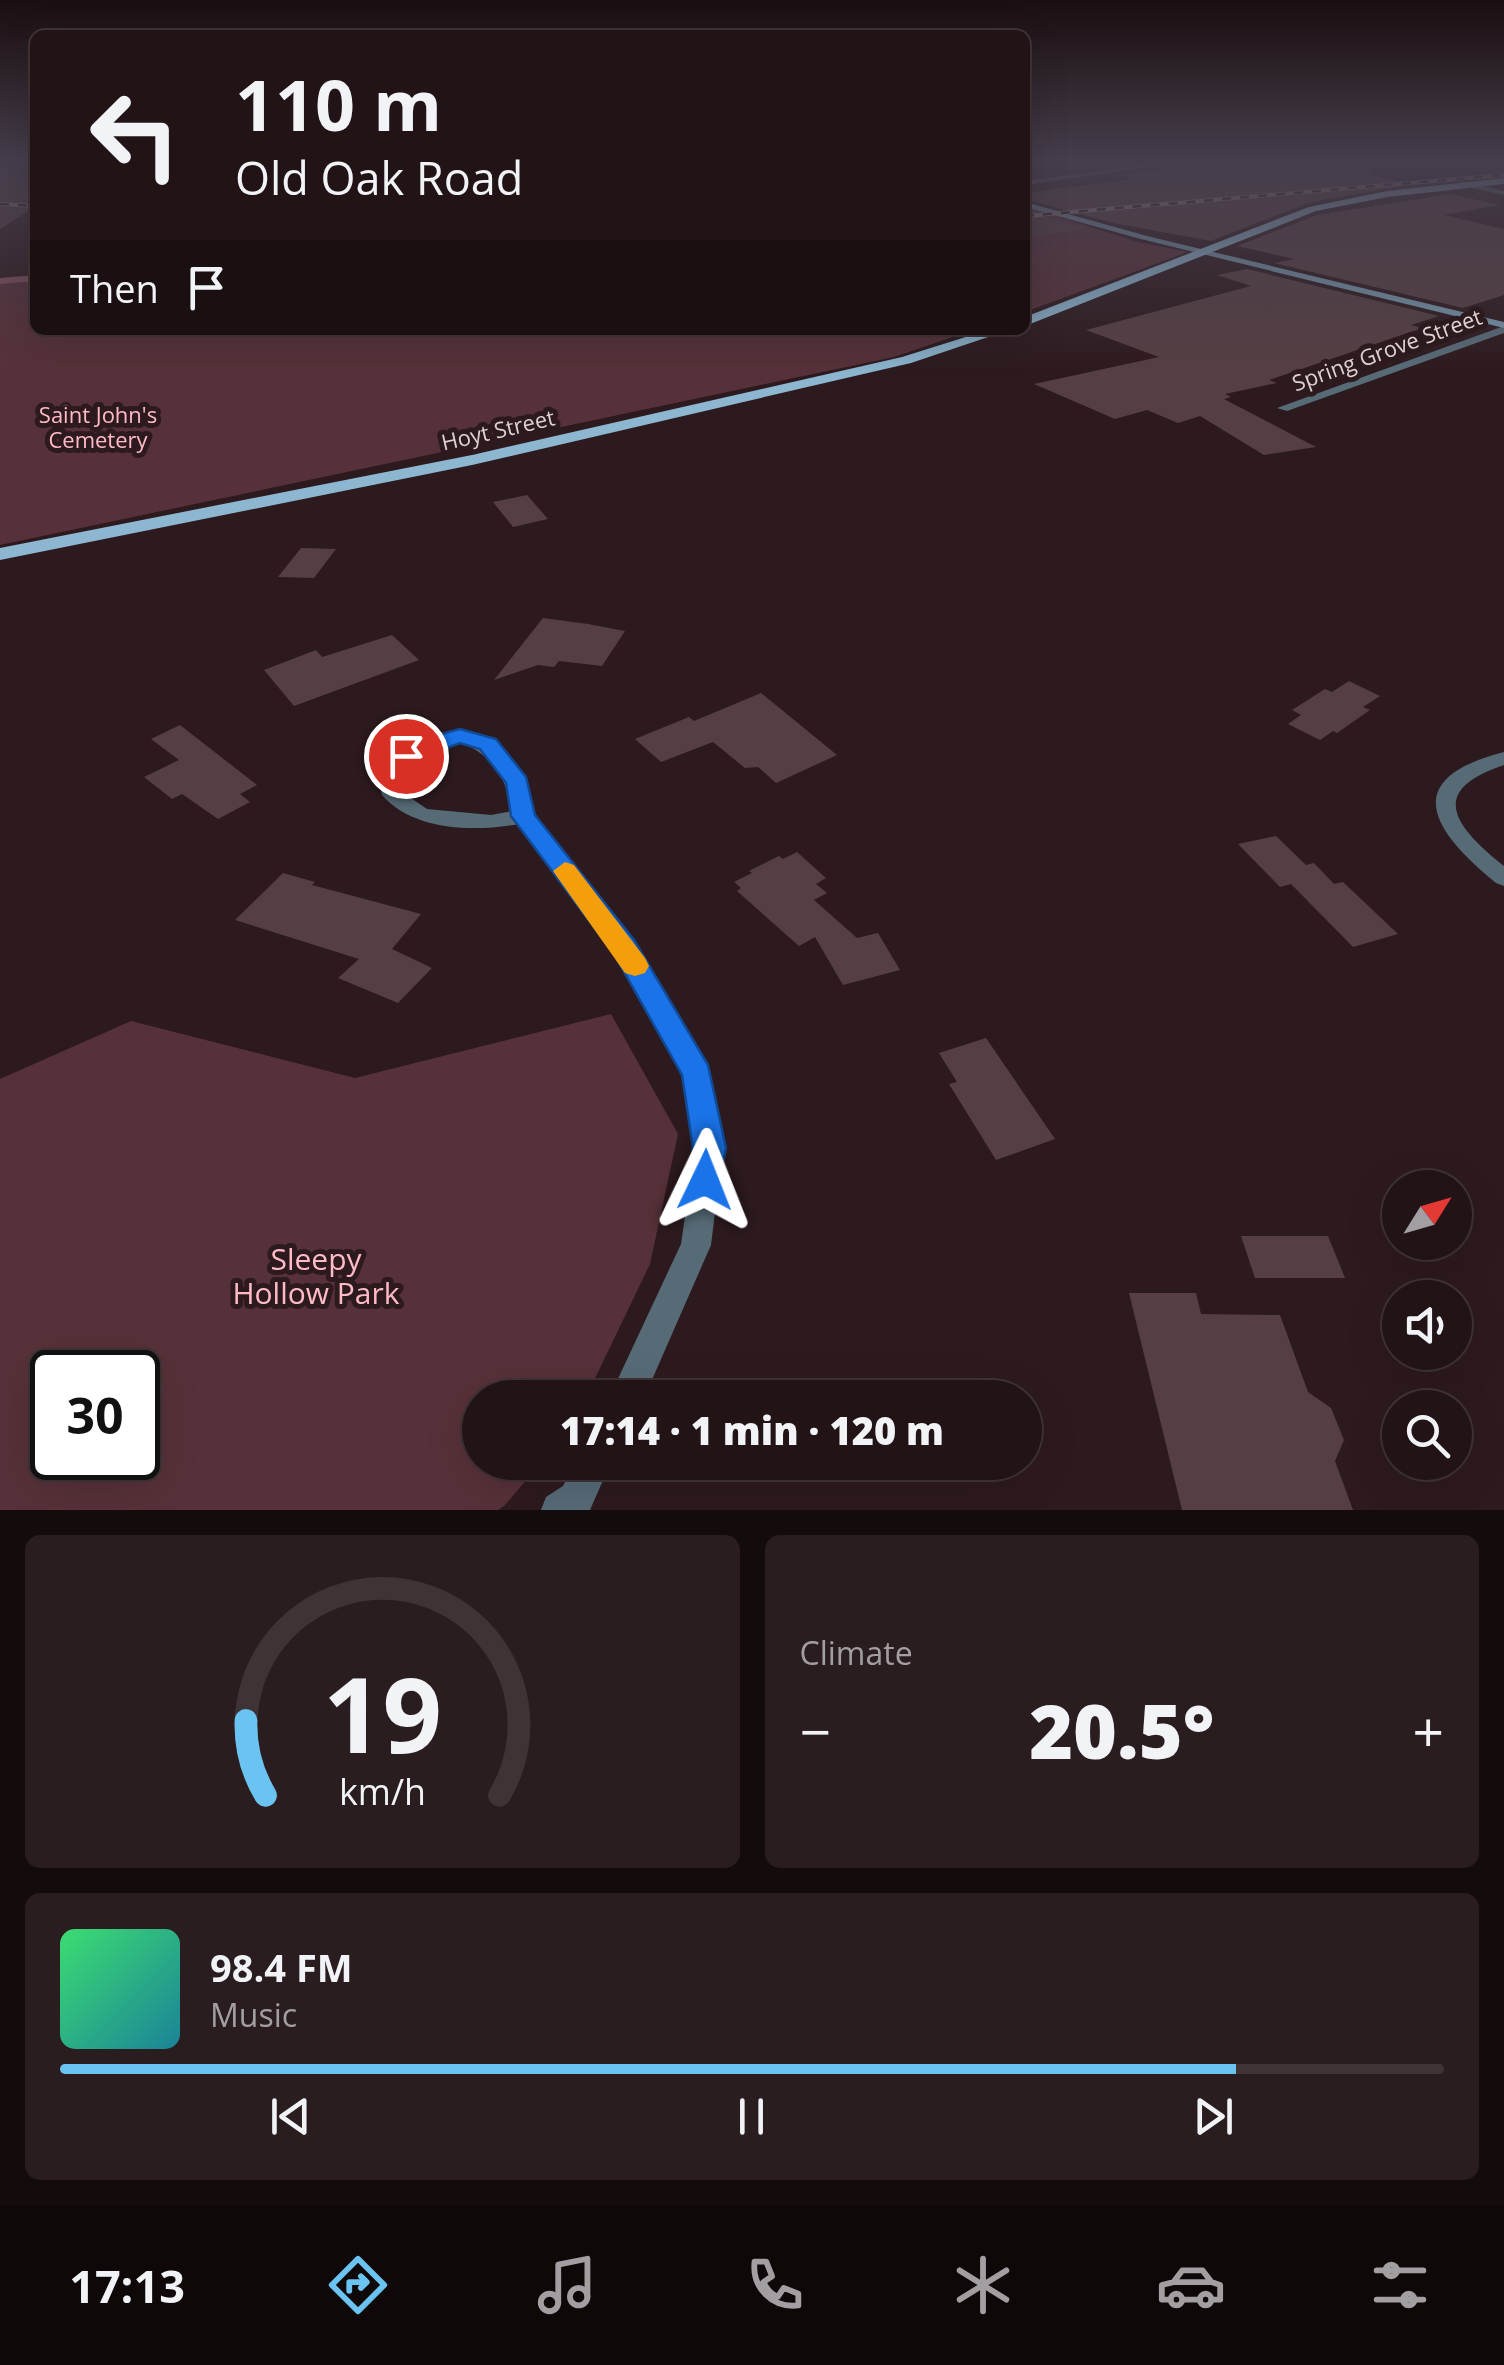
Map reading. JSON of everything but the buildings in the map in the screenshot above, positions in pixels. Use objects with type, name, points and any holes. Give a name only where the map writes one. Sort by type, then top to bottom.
[{"type":"main road","points":[[1030,320],[1128,285],[1252,232]]},
{"type":"main road","name":"Hoyt Street","points":[[0,554],[472,460],[906,360],[986,335]]},
{"type":"street","points":[[1116,232],[1358,286],[1504,327]]},
{"type":"street","name":"Spring Grove Street","points":[[1284,408],[1504,327]]},
{"type":"street","points":[[524,816],[491,822],[422,815],[392,795],[386,768],[427,745],[460,736],[488,744],[518,782],[524,816],[624,947],[697,1074],[710,1148],[696,1245],[634,1380]]},
{"type":"street","points":[[1504,758],[1464,770],[1450,780],[1444,792],[1449,820],[1472,850],[1504,878]]},
{"type":"street","points":[[559,1510],[576,1499],[585,1480]]},
{"type":"green space","points":[[1030,232],[1108,232],[1188,252],[1030,310]]},
{"type":"green space","name":"Saint John's Cemetery","points":[[30,278],[30,335],[958,335],[894,357],[0,545],[0,282]]},
{"type":"green space","name":"Sleepy Hollow Park","points":[[611,1014],[678,1134],[650,1264],[594,1380],[462,1380],[462,1480],[526,1480],[505,1505],[498,1510],[0,1510],[0,1079],[131,1021],[355,1078]]},
{"type":"waterway","points":[[0,281],[30,278]]},
{"type":"slow traffic","points":[[565,871],[635,966]]},
{"type":"route","points":[[406,756],[427,745],[460,736],[488,744],[518,782],[524,816],[624,947],[697,1074],[710,1148],[705,1180]]}]
